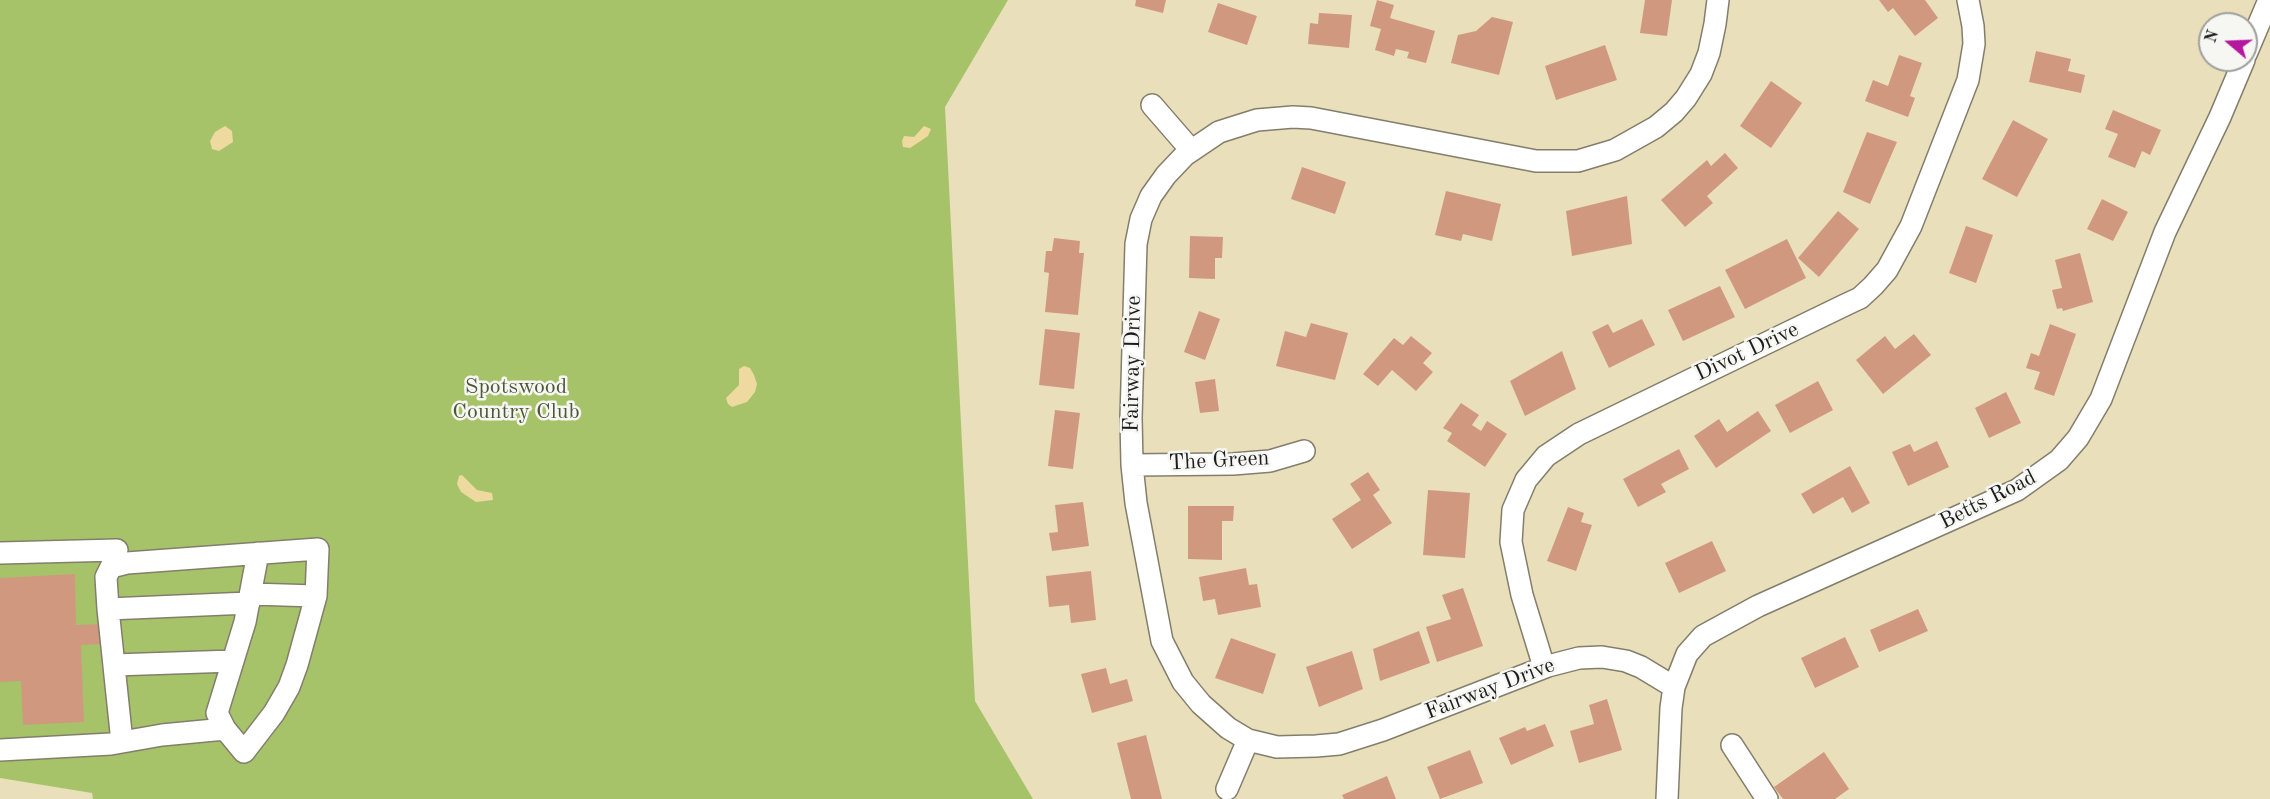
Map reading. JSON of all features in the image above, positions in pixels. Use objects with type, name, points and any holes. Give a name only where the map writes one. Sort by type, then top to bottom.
[{"type":"street","name":"Fairway Drive","points":[[1674,687],[1641,667],[1620,659],[1579,658],[1544,667],[1454,704],[1350,741],[1287,748],[1266,746],[1248,740],[1228,728],[1191,694],[1165,647],[1136,503],[1132,465],[1132,395],[1138,231],[1146,207],[1155,190],[1166,175],[1191,150],[1207,138],[1232,126],[1257,120],[1311,118],[1536,161],[1569,161],[1597,156],[1632,141],[1656,127],[1686,98],[1701,74],[1708,53],[1718,0]]},
{"type":"street","name":"Divot Drive","points":[[1544,667],[1522,595],[1511,542],[1514,510],[1526,480],[1546,456],[1579,434],[1860,298],[1873,286],[1887,270],[1911,226],[1968,80],[1974,44],[1968,0]]},
{"type":"street","points":[[2258,26],[2269,0]]},
{"type":"street","name":"Betts Road","points":[[1666,799],[1674,687],[1687,654],[1698,641],[1712,630],[1758,606],[2017,490],[2044,472],[2068,451],[2086,426],[2101,399],[2165,232],[2239,72]]},
{"type":"street","points":[[1152,105],[1191,150]]},
{"type":"street","name":"The Green","points":[[1132,465],[1233,464],[1270,460],[1304,451]]},
{"type":"street","points":[[122,742],[108,609],[106,577],[111,567],[127,563],[258,553],[318,549],[316,596],[289,687],[274,713],[244,752],[225,729],[217,713],[250,598],[258,553]]},
{"type":"street","points":[[0,553],[117,550]]},
{"type":"street","points":[[108,609],[250,598],[316,596]]},
{"type":"street","points":[[114,665],[233,661]]},
{"type":"street","points":[[0,750],[122,742],[162,735],[225,729]]},
{"type":"street","points":[[1227,789],[1248,740]]},
{"type":"street","points":[[1732,745],[1767,799]]},
{"type":"green space","name":"Spotswood Country Club","points":[[0,0],[1008,0],[945,107],[975,701],[1033,799],[93,799],[92,793],[0,778]]},
{"type":"sand","points":[[225,126],[232,131],[233,142],[219,151],[212,149],[210,141],[215,132]]},
{"type":"sand","points":[[924,126],[931,129],[928,136],[910,148],[903,147],[904,136],[914,137]]},
{"type":"sand","points":[[744,366],[750,368],[754,375],[757,384],[755,392],[747,402],[732,407],[726,398],[739,385],[739,369]]},
{"type":"sand","points":[[462,475],[477,490],[492,493],[493,500],[476,502],[461,492],[457,484],[459,476]]},
{"type":"building","points":[[1136,0],[1166,0],[1163,13],[1135,6]]},
{"type":"building","points":[[1377,0],[1394,5],[1390,18],[1435,31],[1426,63],[1407,58],[1409,52],[1396,49],[1394,56],[1375,50],[1381,29],[1370,26]]},
{"type":"building","points":[[1645,0],[1672,0],[1667,36],[1640,33]]},
{"type":"building","points":[[1879,0],[1925,0],[1938,18],[1915,36],[1893,8],[1888,12]]},
{"type":"building","points":[[1218,3],[1257,16],[1247,45],[1208,32]]},
{"type":"building","points":[[1319,13],[1352,15],[1349,48],[1308,44],[1310,23],[1318,24]]},
{"type":"building","points":[[1492,17],[1513,22],[1499,75],[1451,63],[1458,35],[1476,31]]},
{"type":"building","points":[[1605,45],[1617,80],[1556,100],[1545,66]]},
{"type":"building","points":[[2036,51],[2071,59],[2068,71],[2085,75],[2081,93],[2029,82]]},
{"type":"building","points":[[1899,55],[1922,63],[1910,96],[1915,98],[1908,117],[1865,101],[1873,80],[1888,86]]},
{"type":"building","points":[[1771,81],[1802,103],[1771,148],[1740,126]]},
{"type":"building","points":[[2113,110],[2161,130],[2150,155],[2142,151],[2135,168],[2108,157],[2118,134],[2105,129]]},
{"type":"building","points":[[2013,120],[2048,139],[2017,197],[1982,179]]},
{"type":"building","points":[[1867,132],[1897,142],[1870,204],[1843,192]]},
{"type":"building","points":[[1725,153],[1738,168],[1707,196],[1713,203],[1685,227],[1661,200],[1707,160],[1711,166]]},
{"type":"building","points":[[1302,167],[1346,182],[1335,214],[1291,199]]},
{"type":"building","points":[[1446,191],[1501,204],[1492,241],[1463,234],[1461,241],[1435,235]]},
{"type":"building","points":[[1627,196],[1632,244],[1572,256],[1566,211]]},
{"type":"building","points":[[2102,199],[2128,212],[2113,241],[2087,229]]},
{"type":"building","points":[[1838,211],[1859,229],[1819,277],[1798,258]]},
{"type":"building","points":[[1966,226],[1993,235],[1976,283],[1949,273]]},
{"type":"building","points":[[1190,236],[1223,237],[1222,258],[1215,258],[1215,279],[1189,278]]},
{"type":"building","points":[[1054,238],[1080,241],[1079,253],[1084,253],[1078,315],[1045,312],[1049,273],[1044,272],[1046,251],[1052,251]]},
{"type":"building","points":[[1787,239],[1806,278],[1745,309],[1725,270]]},
{"type":"building","points":[[2080,253],[2093,302],[2063,311],[2062,308],[2057,309],[2052,290],[2062,288],[2055,260]]},
{"type":"building","points":[[1720,286],[1735,317],[1683,341],[1668,310]]},
{"type":"building","points":[[1199,311],[1220,319],[1205,360],[1184,352]]},
{"type":"building","points":[[1642,319],[1655,345],[1609,368],[1592,332],[1608,324],[1613,333]]},
{"type":"building","points":[[1311,323],[1348,333],[1335,380],[1276,366],[1285,331],[1306,337]]},
{"type":"building","points":[[2050,324],[2076,334],[2054,396],[2034,389],[2040,372],[2026,368],[2031,353],[2039,356]]},
{"type":"building","points":[[1045,329],[1080,333],[1074,389],[1039,385]]},
{"type":"building","points":[[1914,334],[1931,355],[1883,394],[1856,360],[1885,336],[1895,349]]},
{"type":"building","points":[[1411,336],[1432,353],[1423,363],[1433,372],[1416,391],[1392,370],[1378,386],[1363,374],[1394,338],[1403,345]]},
{"type":"building","points":[[1562,351],[1576,389],[1525,416],[1510,381]]},
{"type":"building","points":[[1215,379],[1219,411],[1200,413],[1195,382]]},
{"type":"building","points":[[1818,381],[1833,410],[1790,433],[1775,405]]},
{"type":"building","points":[[2006,392],[2021,423],[1989,438],[1975,408]]},
{"type":"building","points":[[1461,403],[1479,415],[1472,425],[1481,431],[1487,421],[1507,434],[1485,467],[1447,441],[1452,433],[1443,428]]},
{"type":"building","points":[[1055,410],[1080,413],[1073,469],[1048,466]]},
{"type":"building","points":[[1758,411],[1771,431],[1716,468],[1694,436],[1719,419],[1727,432]]},
{"type":"building","points":[[1937,441],[1949,467],[1908,486],[1892,452],[1910,444],[1914,452]]},
{"type":"building","points":[[1679,449],[1689,469],[1661,484],[1666,492],[1638,507],[1623,479]]},
{"type":"building","points":[[1850,466],[1870,503],[1852,513],[1843,497],[1813,514],[1801,494]]},
{"type":"building","points":[[1368,472],[1380,490],[1373,495],[1392,523],[1352,549],[1332,519],[1361,500],[1350,484]]},
{"type":"building","points":[[1428,490],[1470,493],[1465,558],[1423,555]]},
{"type":"building","points":[[1083,502],[1089,546],[1052,551],[1049,533],[1058,532],[1055,505]]},
{"type":"building","points":[[1188,506],[1234,506],[1233,521],[1222,521],[1222,560],[1188,559]]},
{"type":"building","points":[[1568,507],[1584,513],[1581,522],[1592,525],[1576,571],[1547,561]]},
{"type":"building","points":[[1712,541],[1726,571],[1679,593],[1665,563]]},
{"type":"building","points":[[1246,568],[1249,585],[1257,584],[1261,607],[1218,615],[1215,599],[1203,601],[1199,577]]},
{"type":"building","points":[[1091,571],[1096,620],[1071,623],[1069,605],[1049,607],[1046,576]]},
{"type":"building","points":[[75,574],[76,625],[101,624],[102,644],[81,645],[84,722],[23,725],[21,681],[0,682],[0,578]]},
{"type":"building","points":[[1463,588],[1483,646],[1437,662],[1426,627],[1451,619],[1442,595]]},
{"type":"building","points":[[1918,609],[1928,631],[1879,652],[1870,630]]},
{"type":"building","points":[[1419,631],[1430,663],[1380,681],[1373,649]]},
{"type":"building","points":[[1845,637],[1859,667],[1815,688],[1801,658]]},
{"type":"building","points":[[1231,638],[1276,654],[1263,694],[1215,678]]},
{"type":"building","points":[[1352,651],[1363,689],[1319,707],[1306,667]]},
{"type":"building","points":[[1106,668],[1110,684],[1127,679],[1133,701],[1092,713],[1081,674]]},
{"type":"building","points":[[1607,699],[1622,750],[1579,763],[1570,731],[1594,724],[1589,705]]},
{"type":"building","points":[[1545,724],[1554,746],[1511,765],[1499,738],[1525,727],[1527,731]]},
{"type":"building","points":[[1146,735],[1162,799],[1131,799],[1117,743]]},
{"type":"building","points":[[1470,750],[1483,783],[1440,799],[1427,767]]},
{"type":"building","points":[[1824,752],[1849,789],[1835,799],[1783,799],[1774,787]]},
{"type":"building","points":[[1387,776],[1396,799],[1344,799],[1342,795]]}]
